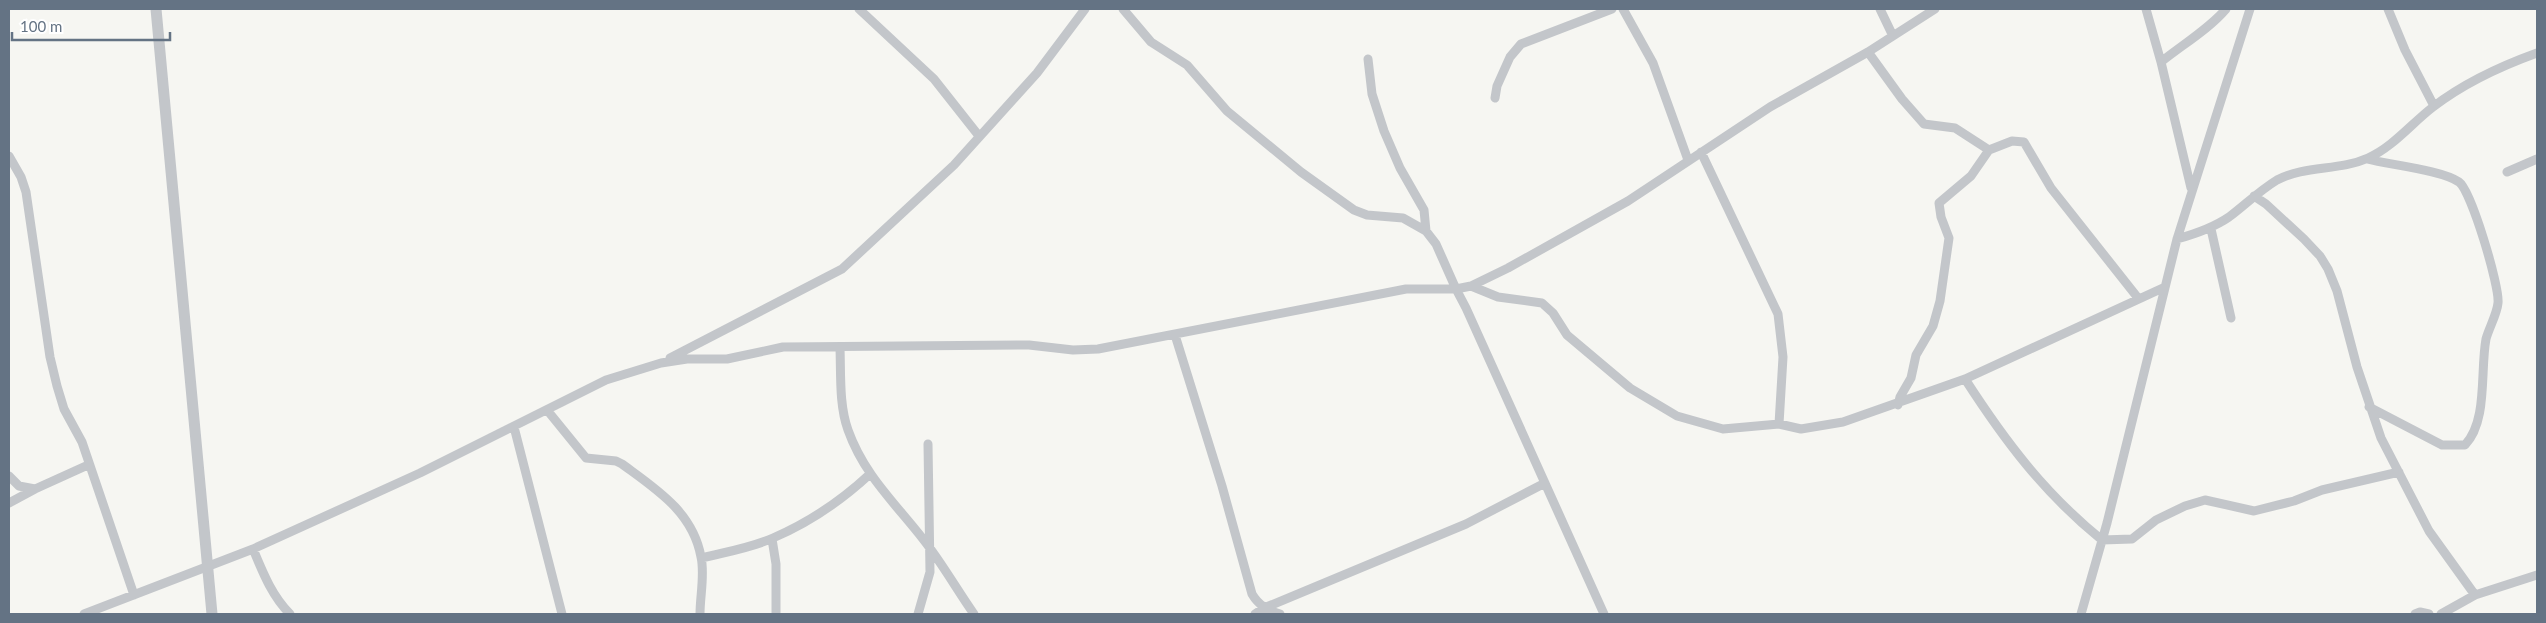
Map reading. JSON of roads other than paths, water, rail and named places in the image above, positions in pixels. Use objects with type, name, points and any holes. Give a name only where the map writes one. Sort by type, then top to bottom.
[{"type":"street","points":[[156,9],[212,614]]},
{"type":"street","points":[[858,9],[934,79],[979,136]]},
{"type":"street","points":[[661,363],[842,268],[954,165],[1037,73],[1084,9]]},
{"type":"street","points":[[1123,9],[1151,42],[1187,65],[1227,111],[1301,172],[1354,210],[1367,215],[1403,218],[1426,231],[1436,244],[1604,614]]},
{"type":"street","points":[[1494,98],[1497,86],[1510,57],[1521,44],[1612,9]]},
{"type":"street","points":[[1623,9],[1653,64],[1688,160]]},
{"type":"street","points":[[1880,9],[1892,34]]},
{"type":"street","points":[[84,614],[253,550],[420,473],[606,380],[661,363],[687,359],[727,359],[783,347],[1029,345],[1086,350],[1120,346],[1406,289],[1471,286],[1508,268],[1628,201],[1770,107],[1868,52],[1892,34],[1935,9]]},
{"type":"street","points":[[2146,9],[2192,188]]},
{"type":"street","points":[[2161,62],[2210,24],[2226,9]]},
{"type":"street","points":[[2081,614],[2102,540],[2177,239],[2250,9]]},
{"type":"street","points":[[2388,9],[2405,50],[2434,106]]},
{"type":"street","points":[[1868,52],[1902,99],[1924,124],[1955,128],[1989,150]]},
{"type":"street","points":[[2177,239],[2210,228],[2228,217],[2254,196],[2291,173],[2328,168],[2367,159],[2381,151],[2434,106],[2487,74],[2537,54]]},
{"type":"street","points":[[1368,59],[1372,94],[1384,131],[1400,168],[1424,210],[1426,231]]},
{"type":"street","points":[[1898,404],[1911,378],[1916,355],[1933,326],[1940,301],[1949,238],[1941,218],[1939,203],[1971,176],[1989,150],[2012,141],[2024,142],[2050,188],[2138,298]]},
{"type":"street","points":[[1701,152],[1778,314],[1783,356],[1779,424]]},
{"type":"street","points":[[9,156],[21,177],[26,192],[49,348],[57,386],[64,409],[82,442],[88,465],[134,595]]},
{"type":"street","points":[[2507,172],[2537,158]]},
{"type":"street","points":[[2367,159],[2445,176],[2459,182],[2467,191],[2488,254],[2498,304],[2486,342],[2478,422],[2474,436],[2465,445],[2442,445],[2369,407]]},
{"type":"street","points":[[2254,196],[2266,204],[2304,239],[2320,256],[2328,269],[2337,291],[2369,407],[2380,438],[2429,531],[2475,595]]},
{"type":"street","points":[[2210,228],[2231,318]]},
{"type":"street","points":[[1471,286],[1498,298],[1542,303],[1553,313],[1567,335],[1630,388],[1677,416],[1723,429],[1779,424],[1802,429],[1843,422],[1965,379],[2165,287]]},
{"type":"street","points":[[1174,335],[1222,486],[1252,594],[1264,608],[1280,614]]},
{"type":"street","points":[[840,348],[843,411],[854,444],[884,495],[931,549],[974,614]]},
{"type":"street","points":[[1965,379],[2006,442],[2044,487],[2102,540],[2132,539],[2156,520],[2185,506],[2205,500],[2254,511],[2294,501],[2322,490],[2399,472]]},
{"type":"street","points":[[547,410],[586,458],[616,461],[622,464],[681,510],[696,538],[702,558],[700,614]]},
{"type":"street","points":[[514,427],[562,614]]},
{"type":"street","points":[[918,614],[928,582],[931,549],[927,508],[928,444]]},
{"type":"street","points":[[9,503],[88,465]]},
{"type":"street","points":[[702,558],[772,539],[810,520],[870,474]]},
{"type":"street","points":[[9,476],[19,486],[35,489]]},
{"type":"street","points":[[1255,614],[1264,608],[1466,524],[1545,483]]},
{"type":"street","points":[[772,539],[776,564],[776,614]]},
{"type":"street","points":[[253,550],[268,584],[279,603],[290,614]]},
{"type":"street","points":[[2441,614],[2475,595],[2537,575]]},
{"type":"street","points":[[2415,614],[2420,612],[2429,614]]}]
